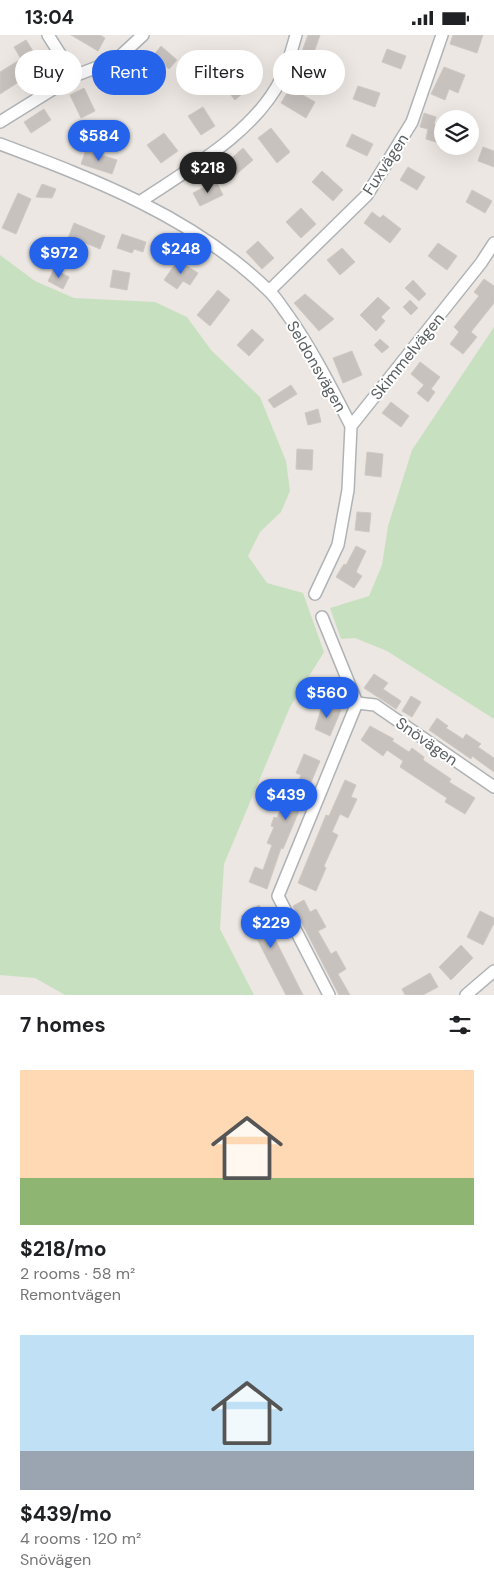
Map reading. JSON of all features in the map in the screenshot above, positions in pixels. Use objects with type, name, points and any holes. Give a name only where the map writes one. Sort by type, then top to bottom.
[{"type":"street","points":[[48,35],[58,50]]},
{"type":"street","points":[[82,73],[116,60],[143,35]]},
{"type":"street","points":[[141,201],[220,148],[259,111],[281,79],[296,35]]},
{"type":"street","name":"Fuxvägen","points":[[270,291],[367,195],[412,122],[442,35]]},
{"type":"street","points":[[0,122],[43,95]]},
{"type":"street","name":"Seldonsvägen","points":[[0,144],[141,201],[203,237],[270,291],[307,342],[351,426]]},
{"type":"street","name":"Skimmelvägen","points":[[351,426],[481,263],[494,243]]},
{"type":"street","points":[[316,593],[338,545],[348,491],[351,426]]},
{"type":"street","points":[[322,617],[357,703],[278,896],[329,995]]},
{"type":"street","name":"Snövägen","points":[[357,703],[375,705],[494,787]]},
{"type":"street","points":[[466,995],[494,971]]},
{"type":"green space","points":[[0,255],[35,281],[74,298],[155,302],[187,317],[211,350],[260,397],[286,461],[290,491],[281,512],[260,532],[248,556],[267,583],[303,593],[324,652],[290,707],[224,864],[220,929],[254,995],[65,995],[35,978],[0,975]]},
{"type":"green space","points":[[494,327],[494,719],[387,651],[355,638],[341,639],[330,608],[369,596],[382,565],[388,526],[412,450]]},
{"type":"building","points":[[71,35],[100,35],[105,38],[99,50]]},
{"type":"building","points":[[308,35],[320,35],[315,50],[302,50]]},
{"type":"building","points":[[453,35],[483,35],[477,53],[450,44]]},
{"type":"building","points":[[26,40],[32,50],[16,50],[14,47]]},
{"type":"building","points":[[387,49],[406,56],[401,69],[382,62]]},
{"type":"building","points":[[166,50],[176,59],[169,69],[166,67]]},
{"type":"building","points":[[15,63],[15,84],[0,94],[0,72]]},
{"type":"building","points":[[444,67],[465,75],[458,93],[449,89],[445,100],[431,94]]},
{"type":"building","points":[[358,86],[380,93],[375,107],[353,99]]},
{"type":"building","points":[[84,88],[95,111],[81,118],[70,95],[82,95],[82,89]]},
{"type":"building","points":[[231,95],[241,95],[235,100]]},
{"type":"building","points":[[286,95],[302,95],[315,102],[306,118],[281,103]]},
{"type":"building","points":[[203,107],[215,126],[201,135],[188,116]]},
{"type":"building","points":[[44,109],[51,120],[31,133],[24,122]]},
{"type":"building","points":[[424,113],[434,116],[434,142],[426,139],[428,129],[420,127]]},
{"type":"building","points":[[271,128],[290,152],[277,163],[258,138]]},
{"type":"building","points":[[164,133],[178,151],[161,163],[147,145]]},
{"type":"building","points":[[352,134],[373,144],[367,156],[346,146]]},
{"type":"building","points":[[483,147],[494,151],[494,167],[478,161]]},
{"type":"building","points":[[243,148],[253,160],[232,178],[222,167]]},
{"type":"building","points":[[86,150],[117,160],[112,174],[81,164]]},
{"type":"building","points":[[408,167],[425,177],[417,190],[400,180]]},
{"type":"building","points":[[322,171],[343,190],[333,201],[312,182]]},
{"type":"building","points":[[216,181],[223,195],[200,206],[193,193]]},
{"type":"building","points":[[42,184],[56,189],[52,198],[36,197]]},
{"type":"building","points":[[472,190],[492,201],[485,213],[466,202]]},
{"type":"building","points":[[18,193],[31,199],[16,234],[2,228]]},
{"type":"building","points":[[301,208],[316,224],[301,238],[286,222]]},
{"type":"building","points":[[372,212],[380,218],[383,215],[401,229],[390,243],[364,223]]},
{"type":"building","points":[[74,223],[105,236],[100,249],[81,241],[77,251],[65,246]]},
{"type":"building","points":[[122,234],[146,242],[143,252],[134,249],[132,253],[117,248]]},
{"type":"building","points":[[258,241],[274,258],[262,269],[246,252]]},
{"type":"building","points":[[438,243],[457,256],[447,270],[428,256]]},
{"type":"building","points":[[342,248],[355,262],[340,275],[327,260]]},
{"type":"building","points":[[178,260],[198,273],[190,285],[183,281],[177,289],[164,280]]},
{"type":"building","points":[[54,269],[69,277],[63,289],[48,281]]},
{"type":"building","points":[[113,270],[130,273],[127,290],[110,287]]},
{"type":"building","points":[[484,279],[494,286],[494,303],[471,332],[477,337],[463,354],[450,344],[459,332],[454,327],[479,296],[474,292]]},
{"type":"building","points":[[413,280],[426,294],[419,301],[405,288]]},
{"type":"building","points":[[218,290],[230,300],[210,326],[197,315]]},
{"type":"building","points":[[305,294],[334,319],[319,331],[294,303]]},
{"type":"building","points":[[378,297],[390,308],[381,317],[385,321],[376,331],[360,315]]},
{"type":"building","points":[[410,300],[418,308],[411,315],[403,307]]},
{"type":"building","points":[[252,329],[264,340],[249,356],[237,345]]},
{"type":"building","points":[[380,339],[389,347],[382,353],[374,345]]},
{"type":"building","points":[[352,351],[362,375],[343,383],[333,358]]},
{"type":"building","points":[[420,362],[440,377],[431,389],[435,392],[428,402],[417,393],[424,385],[411,374]]},
{"type":"building","points":[[291,385],[297,394],[274,408],[268,400]]},
{"type":"building","points":[[391,402],[409,416],[401,427],[382,413]]},
{"type":"building","points":[[318,409],[321,422],[308,425],[305,413]]},
{"type":"building","points":[[297,449],[313,450],[312,470],[296,469]]},
{"type":"building","points":[[367,452],[383,454],[381,477],[365,475]]},
{"type":"building","points":[[357,512],[371,513],[369,532],[355,530]]},
{"type":"building","points":[[356,546],[366,551],[356,572],[362,576],[354,588],[336,577],[344,564],[346,565]]},
{"type":"building","points":[[374,674],[388,683],[383,689],[401,701],[396,709],[364,688]]},
{"type":"building","points":[[411,696],[421,702],[412,717],[402,711]]},
{"type":"building","points":[[323,703],[341,710],[330,736],[315,729]]},
{"type":"building","points":[[437,718],[448,726],[446,728],[463,739],[466,734],[481,744],[478,747],[494,758],[494,772],[472,756],[471,759],[429,730]]},
{"type":"building","points":[[370,726],[394,739],[392,741],[409,752],[412,748],[424,757],[423,760],[451,779],[449,782],[475,798],[465,814],[445,802],[447,798],[400,767],[403,761],[387,750],[383,756],[361,740]]},
{"type":"building","points":[[304,754],[320,761],[283,849],[281,848],[267,889],[249,882],[255,867],[263,870],[272,845],[267,843],[274,827],[271,826],[274,817],[277,818],[288,791],[294,793],[301,775],[296,773]]},
{"type":"building","points":[[345,780],[356,785],[351,797],[357,799],[348,818],[340,814],[332,832],[338,835],[324,866],[326,868],[316,891],[298,883],[326,815],[329,816]]},
{"type":"building","points":[[304,900],[310,912],[316,909],[326,927],[318,931],[331,954],[336,951],[346,969],[338,974],[350,995],[339,995],[293,906]]},
{"type":"building","points":[[259,905],[274,929],[271,931],[303,995],[286,995],[257,939],[241,916]]},
{"type":"building","points":[[480,911],[494,918],[494,923],[483,945],[467,937]]},
{"type":"building","points":[[461,945],[473,958],[451,980],[439,967]]},
{"type":"building","points":[[430,973],[438,987],[423,995],[405,995],[402,989]]}]
